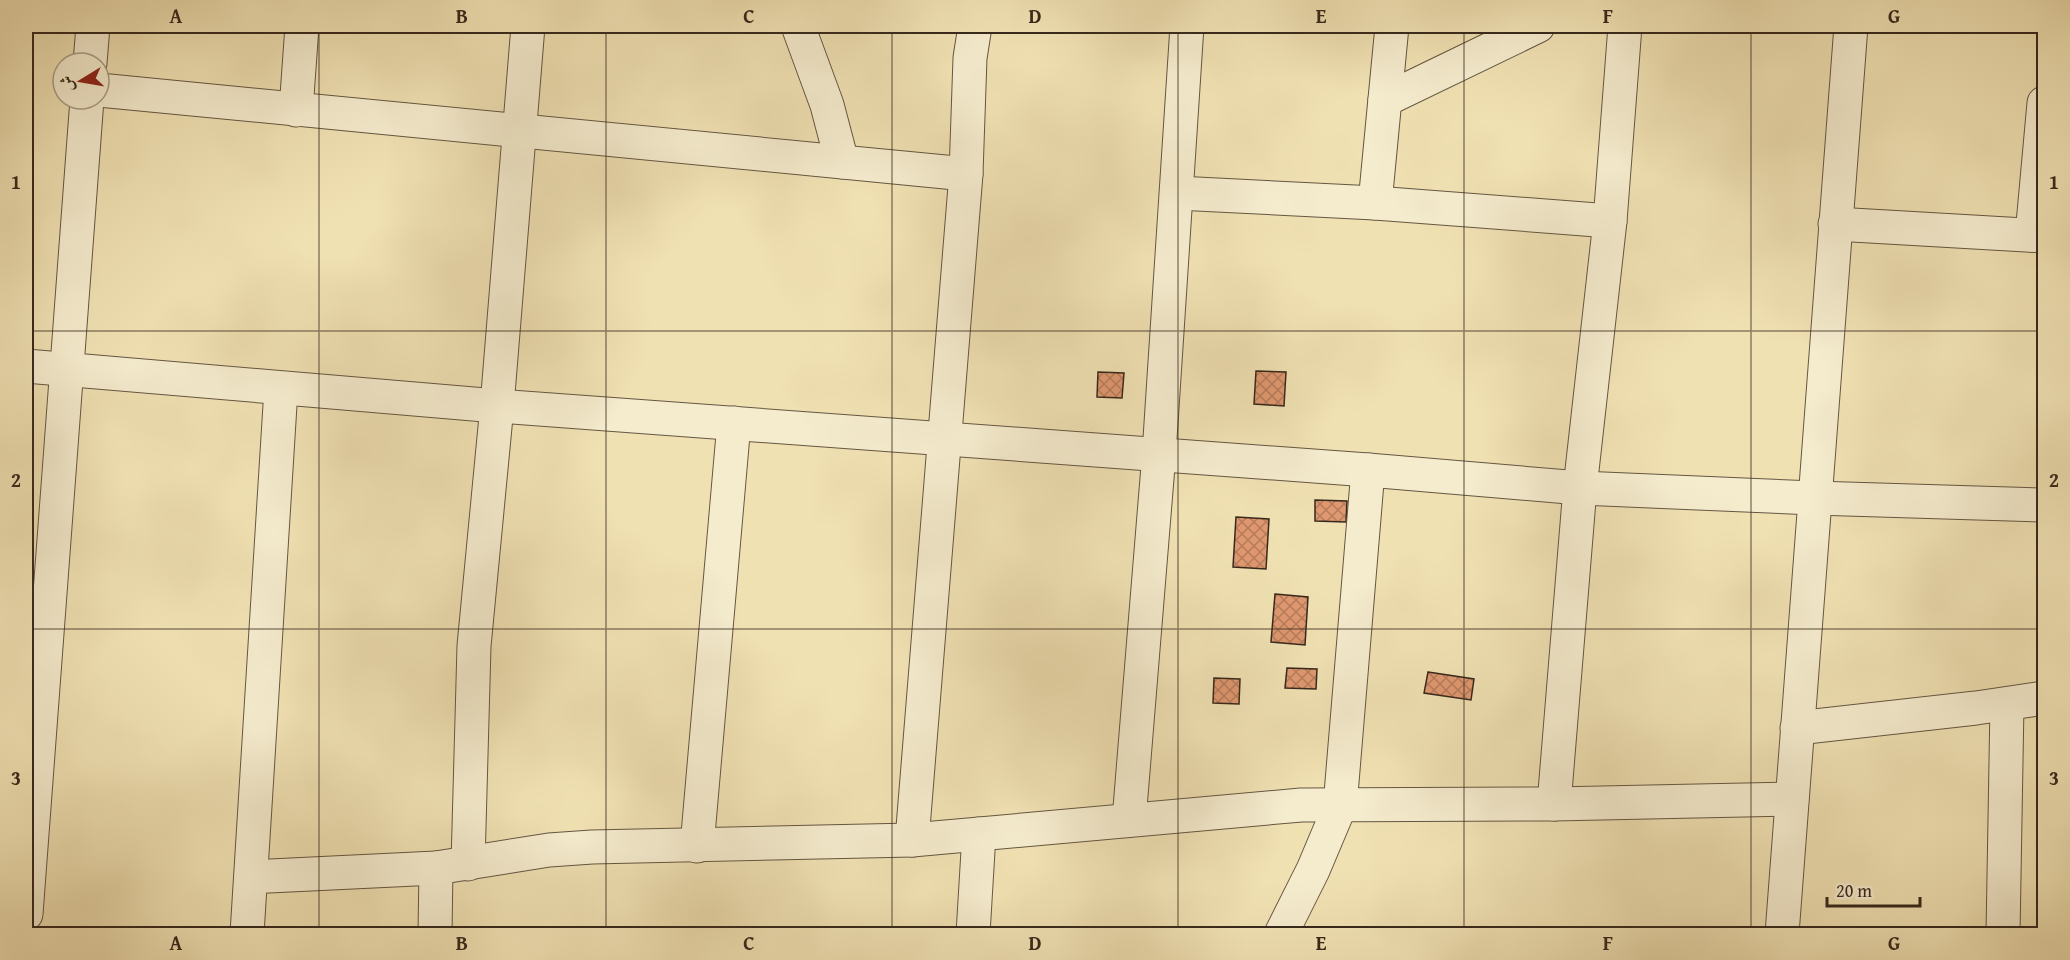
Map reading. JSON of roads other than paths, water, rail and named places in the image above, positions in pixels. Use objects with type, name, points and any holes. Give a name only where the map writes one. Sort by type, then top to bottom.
[{"type":"street","points":[[91,51],[93,26]]},
{"type":"street","points":[[296,110],[302,26]]},
{"type":"street","points":[[435,934],[452,866],[497,406],[528,26]]},
{"type":"street","points":[[798,26],[826,105],[842,162]]},
{"type":"street","points":[[912,840],[966,174],[970,58],[975,26]]},
{"type":"street","points":[[1129,820],[1159,454],[1187,26]]},
{"type":"street","points":[[1375,203],[1392,26]]},
{"type":"street","points":[[1385,100],[1538,26]]},
{"type":"street","points":[[1554,804],[1580,488],[1610,221],[1625,26]]},
{"type":"street","points":[[1782,934],[1851,26]]},
{"type":"street","points":[[111,91],[966,174]]},
{"type":"street","points":[[1835,224],[2038,236],[2044,103]]},
{"type":"street","points":[[26,895],[86,111]]},
{"type":"street","points":[[1177,193],[1375,203],[1610,221]]},
{"type":"street","points":[[26,366],[497,406],[945,441],[1159,454],[1580,488],[2044,505]]},
{"type":"street","points":[[247,934],[281,389]]},
{"type":"street","points":[[697,846],[734,423]]},
{"type":"street","points":[[1281,934],[1313,870],[1340,806],[1368,470]]},
{"type":"street","points":[[1797,728],[2044,698]]},
{"type":"street","points":[[2003,934],[2007,704]]},
{"type":"street","points":[[251,877],[452,866],[549,850],[592,847],[912,840],[1301,805],[1554,804],[1792,799]]},
{"type":"street","points":[[973,934],[979,834]]}]
